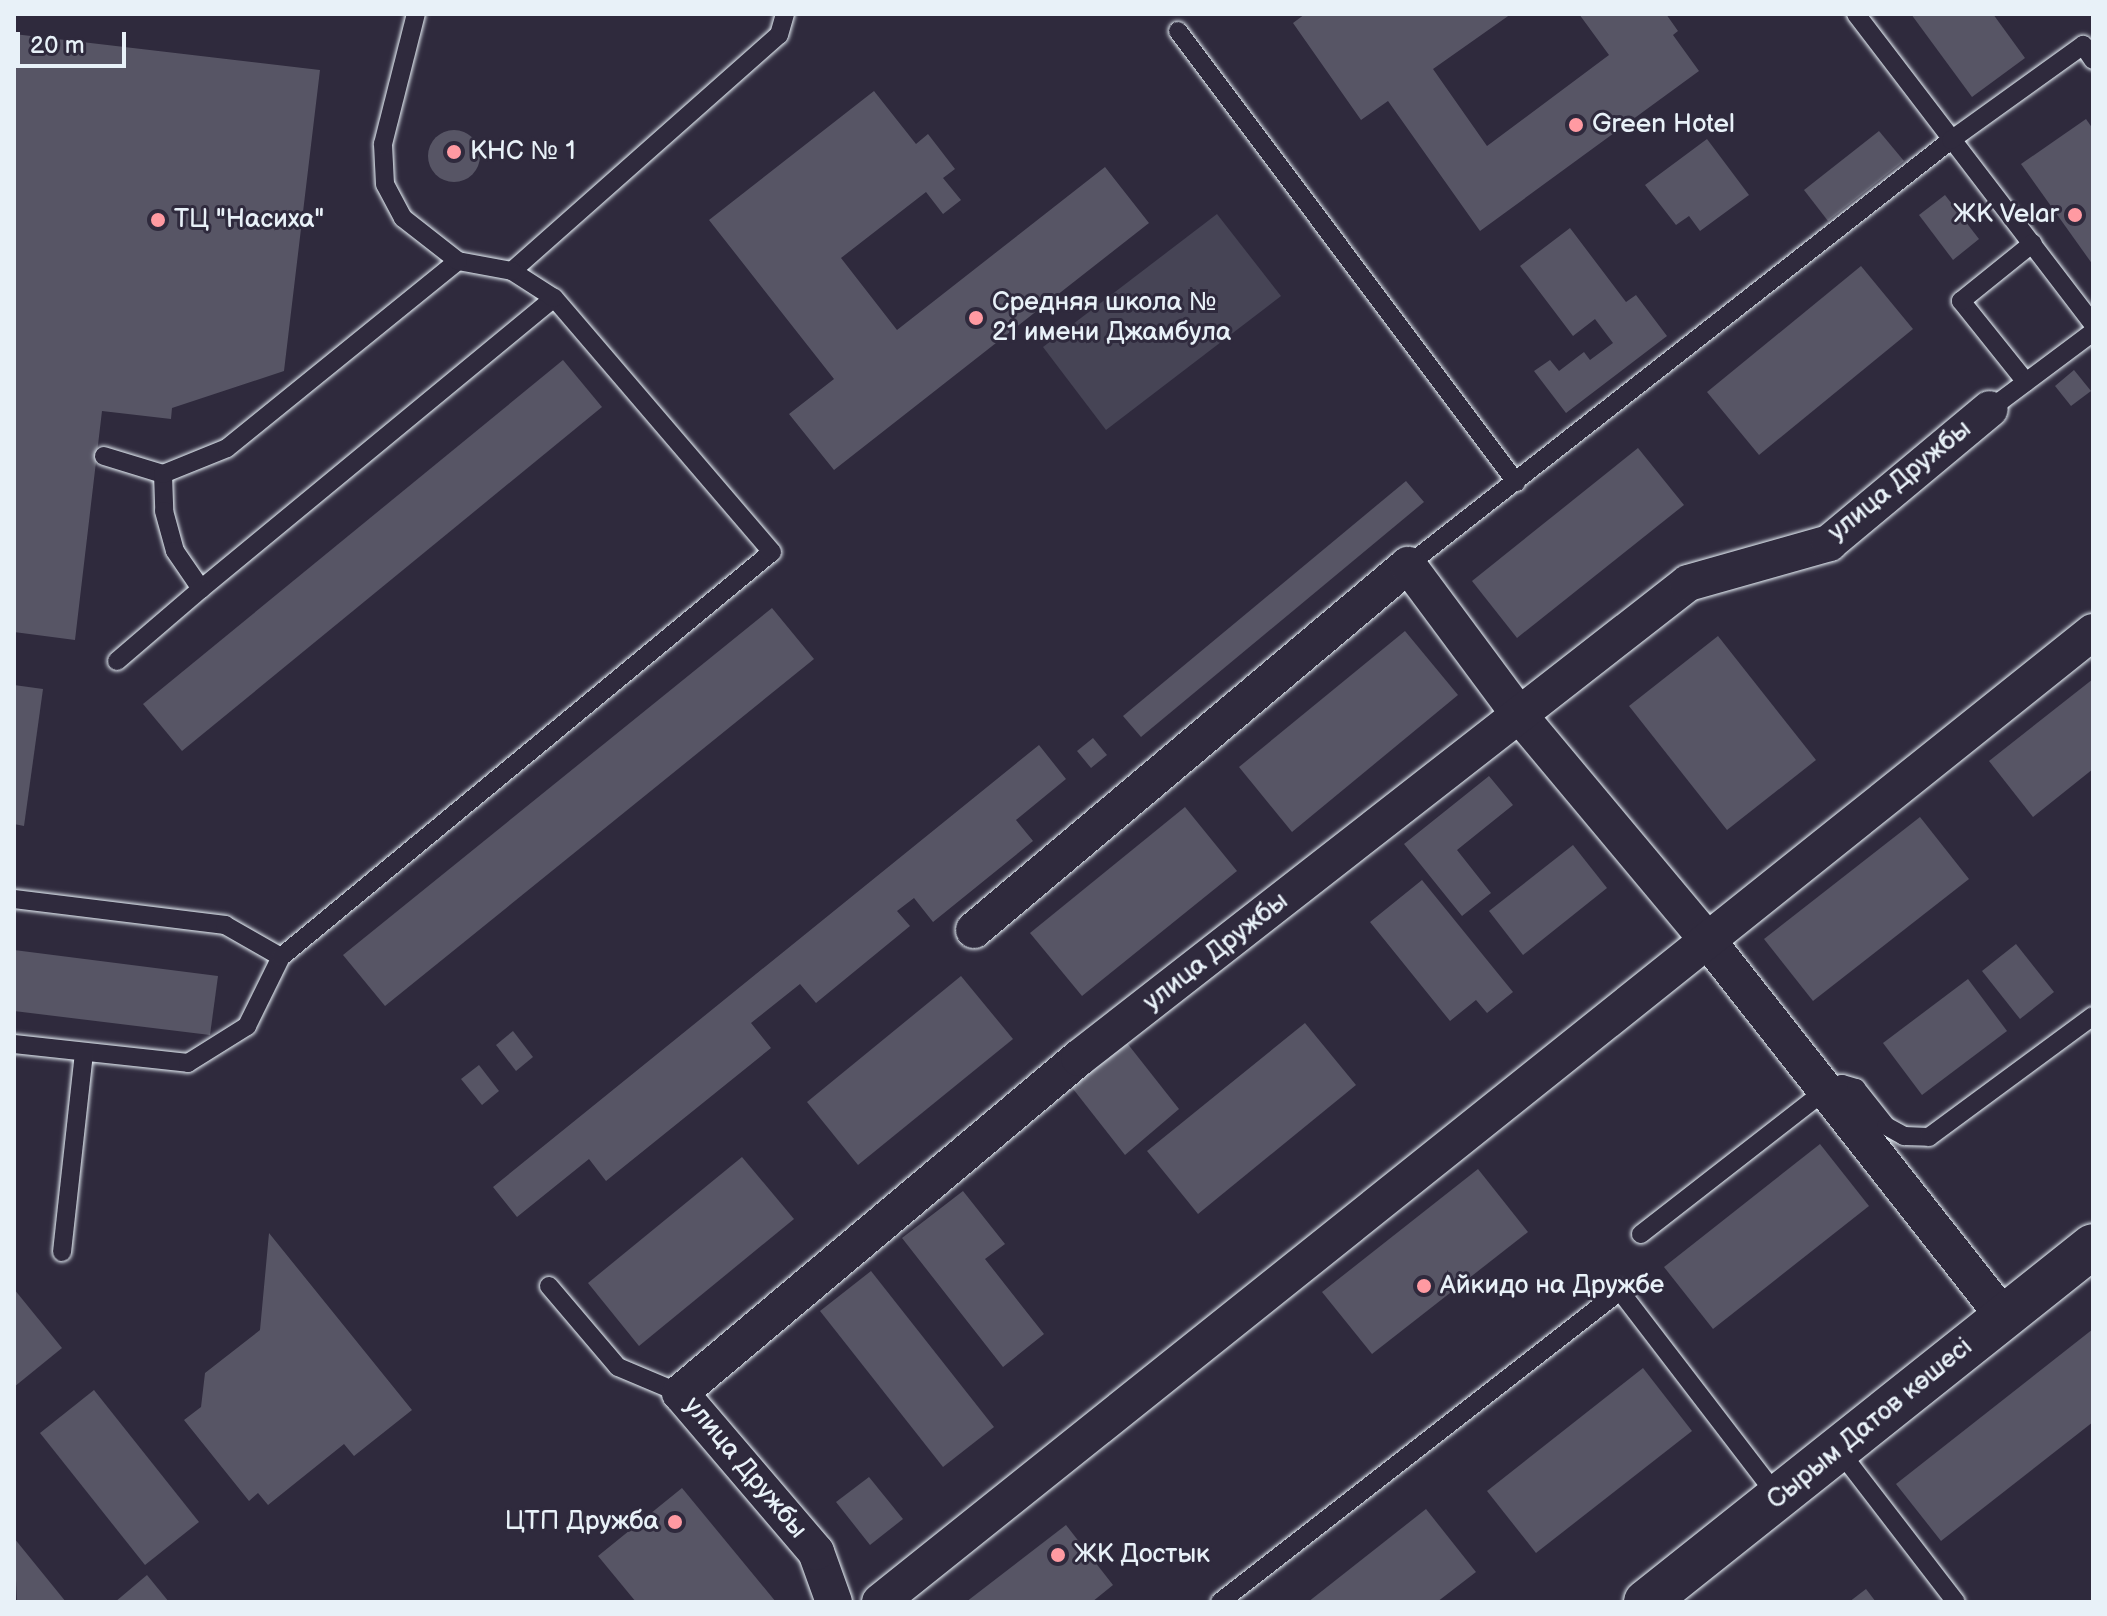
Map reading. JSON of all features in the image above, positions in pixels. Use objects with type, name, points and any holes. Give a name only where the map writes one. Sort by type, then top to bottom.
[{"type":"main road","name":"Сырым Датов көшесі","points":[[1646,1602],[2093,1246]]},
{"type":"street","name":"улица Дружбы","points":[[834,1602],[816,1552],[680,1393],[1079,1058],[1688,583],[1829,543],[1990,409]]},
{"type":"street","points":[[974,930],[1408,565],[1520,716],[1705,937],[2004,1317]]},
{"type":"street","points":[[880,1602],[1705,937],[2093,632]]},
{"type":"lane","points":[[14,1044],[188,1063],[247,1026],[281,957],[772,552],[554,298],[512,271],[458,261],[403,218],[385,184],[383,144],[416,14]]},
{"type":"lane","points":[[512,271],[779,35],[785,14]]},
{"type":"lane","points":[[1856,14],[2093,324]]},
{"type":"lane","points":[[1178,31],[1516,482]]},
{"type":"lane","points":[[1408,565],[1951,140],[2083,45],[2093,60]]},
{"type":"lane","points":[[2026,382],[1961,301],[2033,243]]},
{"type":"lane","points":[[104,456],[163,474],[227,448],[458,261]]},
{"type":"lane","points":[[117,661],[554,298]]},
{"type":"lane","points":[[1990,409],[2093,332]]},
{"type":"lane","points":[[163,474],[164,511],[175,551],[201,589]]},
{"type":"lane","points":[[14,899],[225,925],[281,957]]},
{"type":"lane","points":[[1641,1234],[1826,1090],[1842,1084],[1856,1088],[1886,1126],[1904,1136],[1929,1137],[2093,1016]]},
{"type":"lane","points":[[62,1252],[84,1052]]},
{"type":"lane","points":[[549,1286],[618,1367],[680,1393]]},
{"type":"lane","points":[[1220,1602],[1620,1291],[1778,1497]]},
{"type":"lane","points":[[1838,1449],[1956,1602]]},
{"type":"shaded area","points":[[1217,214],[1281,296],[1106,430],[1043,347]]},
{"type":"building","points":[[1305,14],[1511,14],[1433,69],[1487,146],[1609,55],[1579,14],[1666,14],[1678,31],[1673,35],[1699,71],[1480,231],[1388,101],[1361,120],[1293,23]]},
{"type":"building","points":[[1911,14],[1993,14],[2025,58],[1972,97]]},
{"type":"building","name":"ТЦ \"Насиха\"","points":[[14,34],[320,70],[284,371],[172,408],[171,419],[102,411],[75,640],[14,632]]},
{"type":"building","points":[[874,91],[916,144],[928,134],[955,169],[943,178],[961,200],[943,214],[926,192],[841,258],[897,330],[1105,167],[1149,223],[834,470],[789,414],[834,379],[709,220]]},
{"type":"building","name":"ЖК Velar","points":[[2086,119],[2093,129],[2093,265],[2021,164]]},
{"type":"building","name":"КНС № 1","points":[[454,130],[472,138],[480,156],[472,174],[454,182],[436,174],[428,156],[436,138]]},
{"type":"building","points":[[1879,131],[1904,161],[1828,221],[1804,190]]},
{"type":"building","points":[[1707,139],[1749,195],[1700,231],[1689,216],[1676,225],[1645,185]]},
{"type":"building","points":[[1945,195],[1979,239],[1953,260],[1919,215]]},
{"type":"building","points":[[1570,228],[1626,302],[1636,295],[1667,336],[1566,413],[1534,371],[1550,360],[1559,371],[1584,352],[1590,360],[1613,343],[1595,319],[1573,336],[1520,266]]},
{"type":"building","points":[[1861,266],[1913,329],[1759,455],[1707,392]]},
{"type":"building","points":[[563,360],[602,407],[182,751],[143,704]]},
{"type":"building","points":[[2074,370],[2091,391],[2071,406],[2055,386]]},
{"type":"building","points":[[1638,448],[1684,505],[1517,638],[1472,581]]},
{"type":"building","points":[[1406,481],[1424,502],[1141,737],[1123,716]]},
{"type":"building","points":[[772,608],[814,659],[385,1006],[343,955]]},
{"type":"building","points":[[1405,631],[1458,695],[1292,832],[1239,767]]},
{"type":"building","points":[[1718,636],[1816,760],[1727,830],[1629,706]]},
{"type":"building","points":[[2093,679],[2093,769],[2033,817],[1989,761]]},
{"type":"building","points":[[14,685],[43,689],[24,826],[14,824]]},
{"type":"building","points":[[1093,738],[1107,755],[1091,768],[1077,751]]},
{"type":"building","points":[[1039,745],[1066,779],[1016,820],[1033,841],[933,922],[914,898],[897,911],[910,926],[816,1003],[800,984],[751,1023],[771,1048],[606,1181],[589,1159],[517,1217],[493,1187]]},
{"type":"building","points":[[1489,776],[1513,805],[1457,850],[1491,893],[1462,916],[1404,844]]},
{"type":"building","points":[[1185,807],[1237,871],[1082,996],[1030,933]]},
{"type":"building","points":[[1920,817],[1969,879],[1813,1001],[1764,939]]},
{"type":"building","points":[[1573,845],[1607,888],[1523,955],[1489,911]]},
{"type":"building","points":[[1422,880],[1513,992],[1487,1013],[1476,1000],[1450,1021],[1370,922]]},
{"type":"building","points":[[2016,944],[2054,992],[2020,1019],[1982,971]]},
{"type":"building","points":[[14,950],[218,976],[210,1035],[14,1011]]},
{"type":"building","points":[[961,976],[1013,1039],[858,1165],[807,1102]]},
{"type":"building","points":[[1968,979],[2007,1031],[1922,1095],[1883,1043]]},
{"type":"building","points":[[1305,1023],[1356,1085],[1198,1214],[1147,1151]]},
{"type":"building","points":[[513,1031],[533,1057],[516,1071],[496,1045]]},
{"type":"building","points":[[1127,1043],[1179,1109],[1125,1155],[1070,1085]]},
{"type":"building","points":[[479,1065],[499,1091],[482,1105],[461,1079]]},
{"type":"building","points":[[1820,1144],[1869,1206],[1713,1329],[1664,1267]]},
{"type":"building","points":[[742,1157],[794,1219],[639,1346],[588,1283]]},
{"type":"building","points":[[1478,1169],[1528,1232],[1372,1354],[1322,1292]]},
{"type":"building","points":[[963,1191],[1005,1244],[985,1259],[1044,1334],[1003,1367],[902,1238]]},
{"type":"building","points":[[269,1233],[412,1410],[354,1456],[344,1444],[268,1505],[258,1493],[249,1501],[184,1420],[201,1407],[205,1373],[260,1330]]},
{"type":"building","points":[[871,1271],[994,1427],[943,1467],[820,1311]]},
{"type":"building","points":[[14,1289],[62,1348],[14,1387]]},
{"type":"building","points":[[2093,1329],[2093,1422],[1941,1541],[1896,1484]]},
{"type":"building","points":[[1643,1368],[1692,1431],[1536,1553],[1487,1491]]},
{"type":"building","points":[[94,1390],[199,1522],[145,1565],[40,1433]]},
{"type":"building","points":[[869,1477],[903,1519],[870,1545],[836,1502]]},
{"type":"building","name":"ЦТП Дружба","points":[[682,1488],[776,1602],[636,1602],[598,1556]]},
{"type":"building","points":[[1426,1509],[1476,1572],[1437,1602],[1308,1602]]},
{"type":"building","name":"ЖК Достык","points":[[1066,1525],[1113,1585],[1092,1602],[966,1602]]},
{"type":"building","points":[[14,1538],[66,1602],[17,1602]]},
{"type":"building","points":[[147,1575],[169,1602],[115,1602]]},
{"type":"building","points":[[1866,1589],[1876,1602],[1849,1602]]},
{"type":"place","name":"Green Hotel","points":[[1576,125]]},
{"type":"place","name":"КНС № 1","points":[[454,152]]},
{"type":"place","name":"ЖК Velar","points":[[2075,215]]},
{"type":"place","name":"ТЦ \"Насиха\"","points":[[158,220]]},
{"type":"place","name":"Средняя школа № 21 имени Джамбула","points":[[976,318]]},
{"type":"place","name":"Айкидо на Дружбе","points":[[1424,1286]]},
{"type":"place","name":"ЦТП Дружба","points":[[675,1522]]},
{"type":"place","name":"ЖК Достык","points":[[1058,1555]]}]
